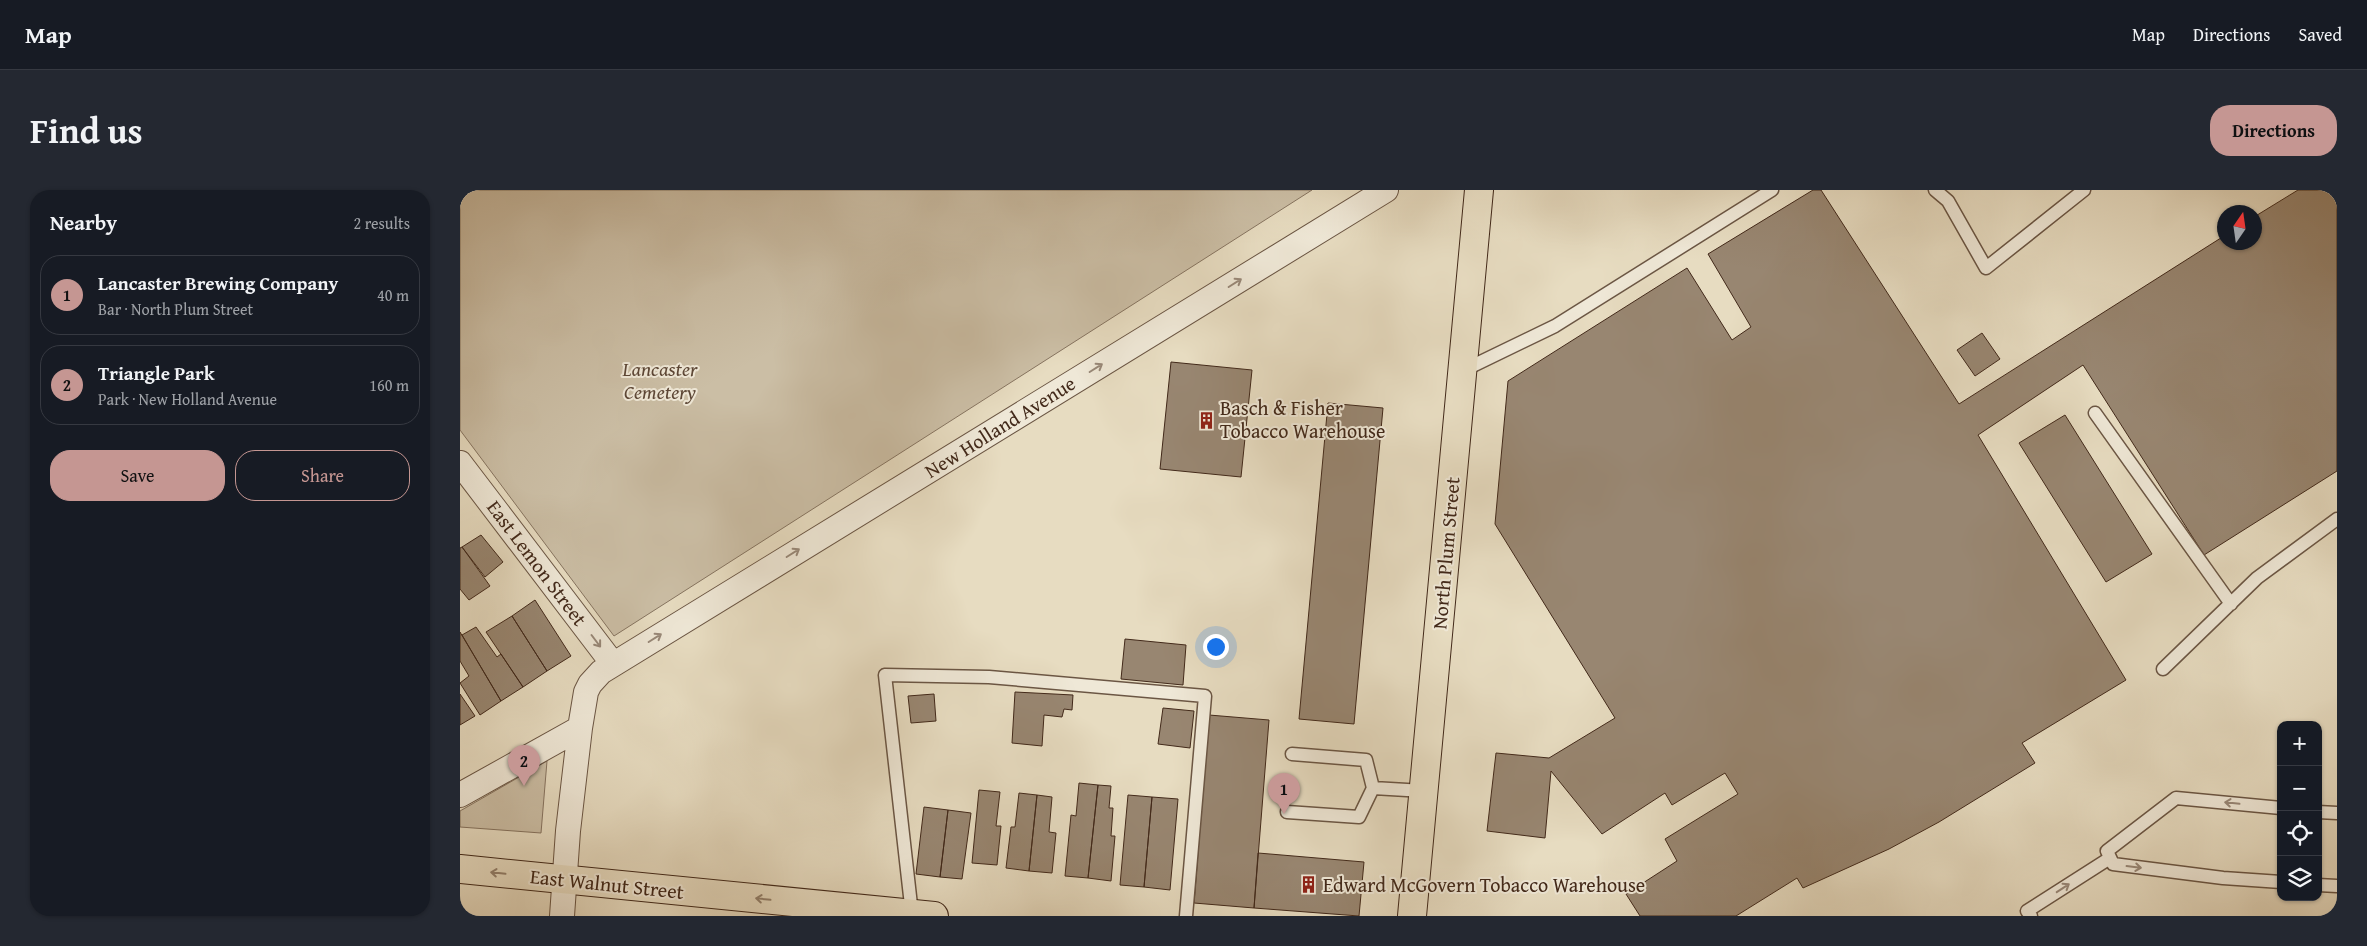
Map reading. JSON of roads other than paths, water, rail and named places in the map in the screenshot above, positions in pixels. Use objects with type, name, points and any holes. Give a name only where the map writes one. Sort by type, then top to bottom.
[{"type":"main road","name":"North Plum Street","points":[[1412,916],[1479,190]]},
{"type":"main road","name":"East Walnut Street","points":[[460,870],[923,915]]},
{"type":"street","name":"New Holland Avenue","points":[[562,916],[580,728],[586,692],[590,684],[601,672],[1386,190]]},
{"type":"street","name":"East Lemon Street","points":[[460,463],[613,664]]},
{"type":"street","points":[[460,795],[580,728]]},
{"type":"lane","points":[[1462,371],[1555,326],[1772,190]]},
{"type":"lane","points":[[1935,190],[1948,201],[1986,268],[2084,190]]},
{"type":"lane","points":[[2095,414],[2231,604]]},
{"type":"lane","points":[[2163,669],[2257,578],[2337,519]]},
{"type":"lane","points":[[923,915],[885,675],[989,676],[1205,696],[1186,916]]},
{"type":"lane","points":[[1287,812],[1359,817],[1373,788],[1366,760],[1292,754]]},
{"type":"lane","points":[[1373,788],[1424,791]]},
{"type":"lane","points":[[2277,808],[2176,798],[2107,851],[2113,864],[2223,878],[2277,882]]},
{"type":"lane","points":[[2322,812],[2337,813]]},
{"type":"lane","points":[[2031,916],[2027,911],[2110,858]]},
{"type":"lane","points":[[2322,885],[2337,886]]},
{"type":"place","name":"Basch & Fisher Tobacco Warehouse","points":[[1206,420]]},
{"type":"place","name":"Triangle Park","points":[[524,786]]},
{"type":"place","name":"Lancaster Brewing Company","points":[[1284,814]]},
{"type":"place","name":"Edward McGovern Tobacco Warehouse","points":[[1309,885]]},
{"type":"park label","name":"Lancaster Cemetery","points":[[660,380]]}]
